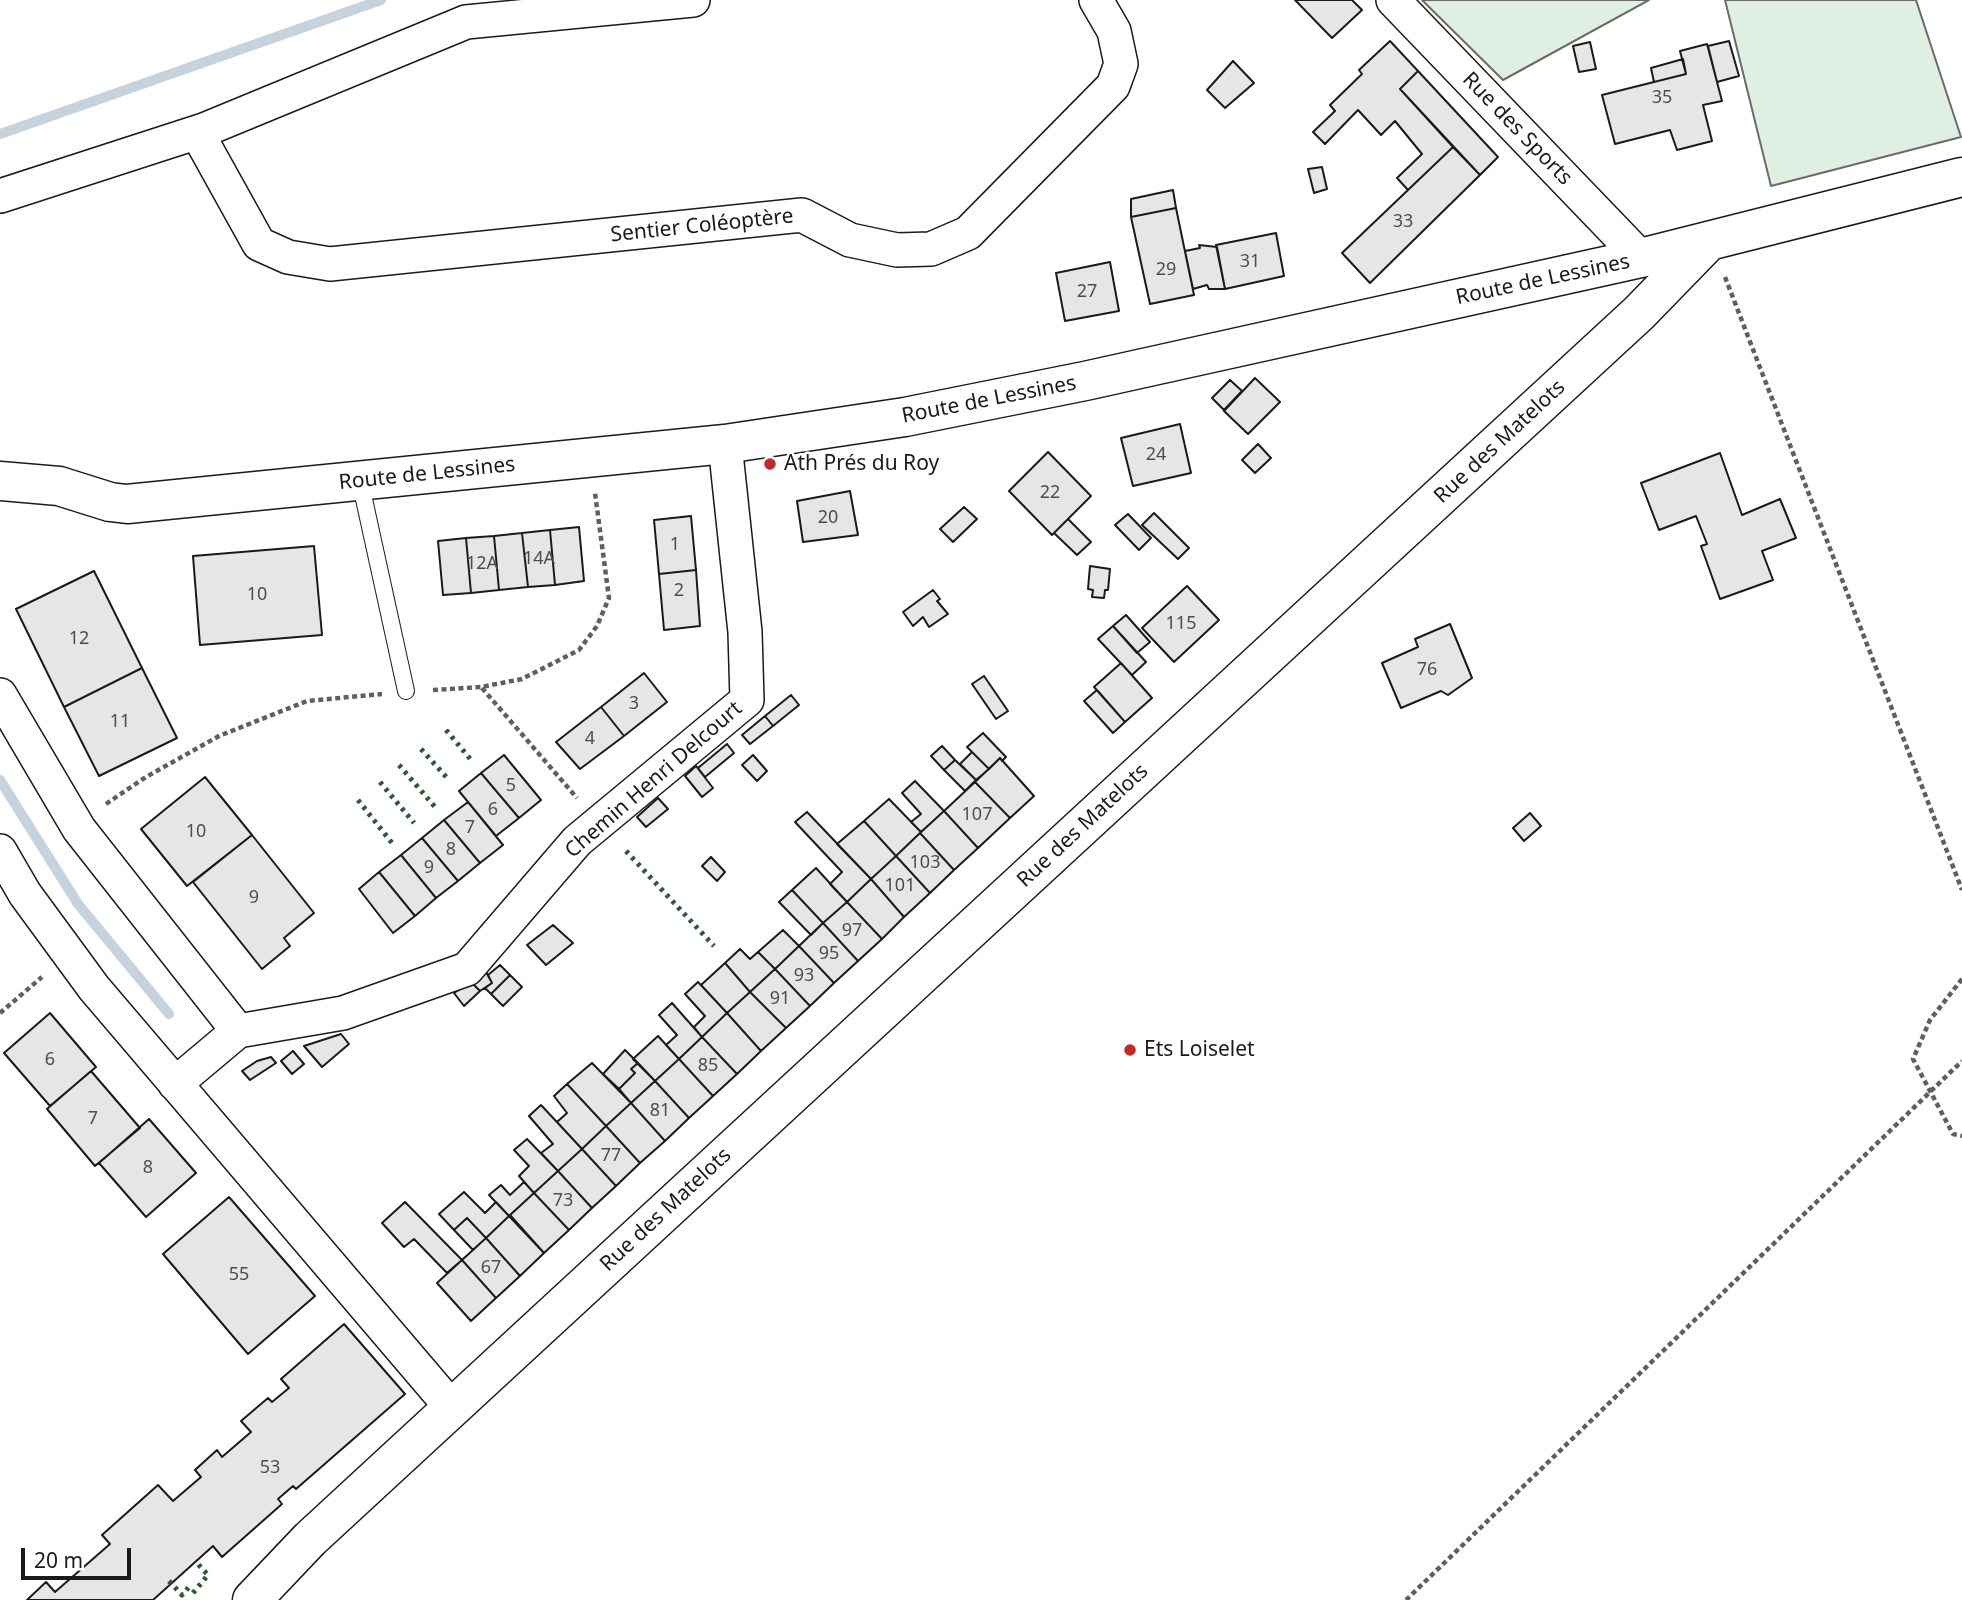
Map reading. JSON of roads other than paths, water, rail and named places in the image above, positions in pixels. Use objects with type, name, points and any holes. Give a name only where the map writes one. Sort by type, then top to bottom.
[{"type":"main road","name":"Route de Lessines","points":[[0,481],[59,486],[110,502],[127,504],[725,444],[905,417],[1085,381],[1642,258],[1962,177]]},
{"type":"main road","name":"Rue des Matelots","points":[[252,1600],[310,1539],[1629,322],[1710,240]]},
{"type":"street","points":[[0,196],[204,130],[466,22],[693,0]]},
{"type":"street","name":"Sentier Coléoptère","points":[[204,130],[204,145],[259,244],[288,257],[330,264],[802,215],[850,240],[897,250],[931,249],[968,233],[1114,86],[1121,64],[1114,31],[1096,0]]},
{"type":"street","name":"Rue des Sports","points":[[1393,0],[1642,258]]},
{"type":"street","name":"Chemin Henri Delcourt","points":[[238,1031],[343,1013],[467,969],[577,841],[747,700],[745,632],[725,444]]},
{"type":"street","points":[[0,695],[79,829],[238,1031],[185,1096]]},
{"type":"street","points":[[0,851],[17,882],[69,954],[185,1096],[452,1408]]},
{"type":"lane","points":[[360,481],[406,691]]},
{"type":"waterway","points":[[0,134],[381,0]]},
{"type":"waterway","points":[[0,780],[78,904],[169,1014]]},
{"type":"place","name":"Ath Prés du Roy","points":[[770,464]]},
{"type":"place","name":"Ets Loiselet","points":[[1130,1050]]}]
